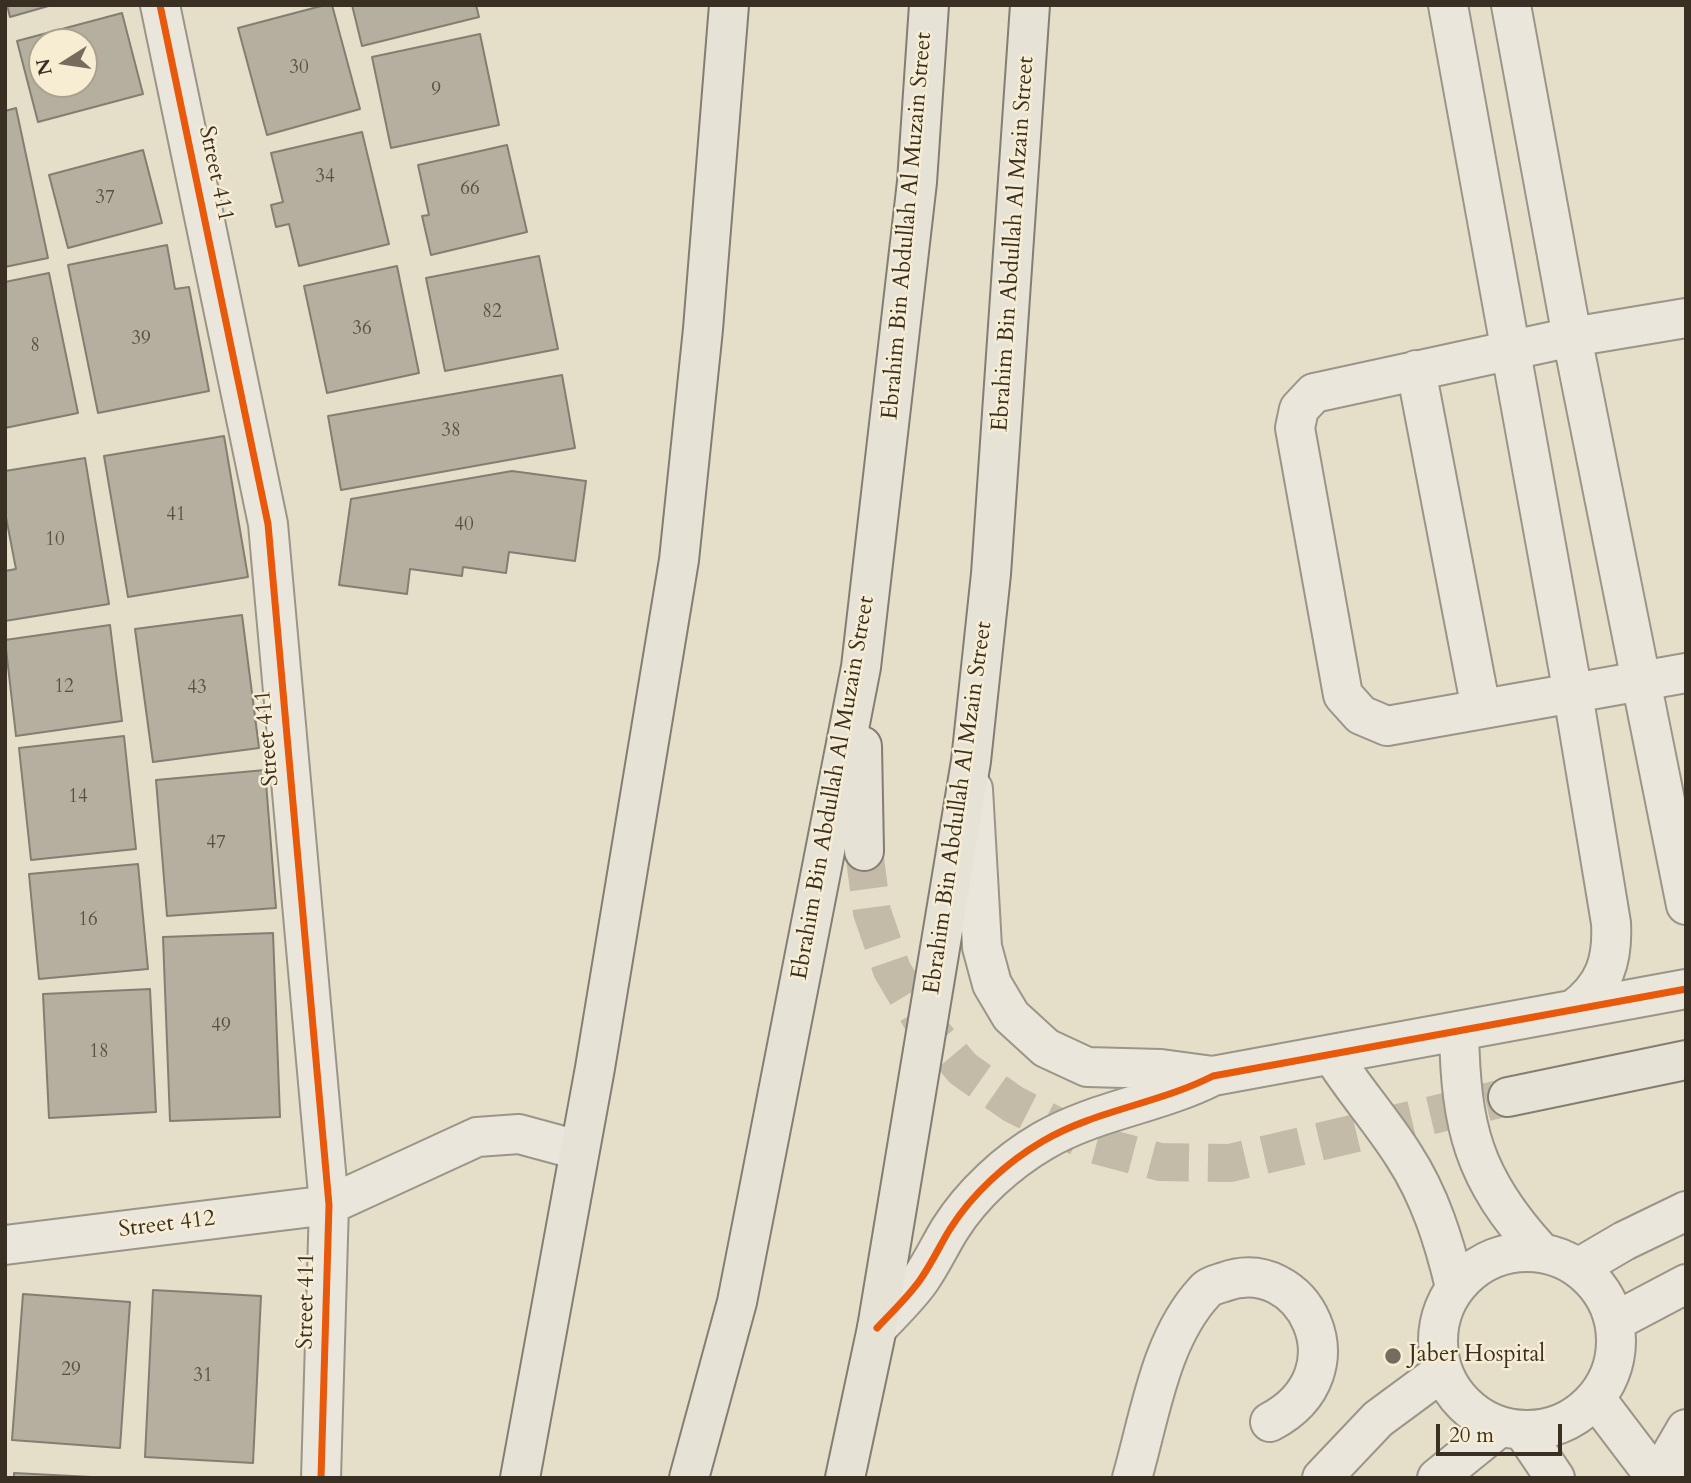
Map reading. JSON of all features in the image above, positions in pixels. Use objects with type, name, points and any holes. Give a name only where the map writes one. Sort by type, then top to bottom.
[{"type":"main road","points":[[520,1478],[595,1068],[679,560],[703,329],[729,5]]},
{"type":"main road","name":"Ebrahim Bin Abdullah Al Muzain Street","points":[[689,1478],[737,1302],[861,667],[917,182],[929,5]]},
{"type":"main road","name":"Ebrahim Bin Abdullah Al Mzain Street","points":[[845,1478],[877,1328],[971,761],[991,575],[1030,5]]},
{"type":"main road","points":[[861,667],[864,851]]},
{"type":"main road","points":[[1508,1097],[1686,1060]]},
{"type":"street","name":"Street 411","points":[[160,5],[268,524],[328,1205],[321,1478]]},
{"type":"street","points":[[1448,5],[1573,694],[1612,947],[1606,973],[1593,994],[1574,1009]]},
{"type":"street","points":[[1511,5],[1572,337],[1686,905]]},
{"type":"street","points":[[1686,318],[1572,337],[1314,393],[1299,409],[1295,428],[1343,695],[1361,715],[1387,726],[1686,673]]},
{"type":"street","points":[[1416,370],[1480,709]]},
{"type":"street","points":[[971,761],[982,947],[992,984],[1011,1016],[1046,1048],[1087,1067],[1161,1069],[1213,1076]]},
{"type":"street","points":[[877,1328],[919,1282],[950,1228],[977,1195],[1009,1164],[1042,1141],[1079,1123],[1174,1095],[1213,1076],[1686,989]]},
{"type":"street","points":[[1437,1478],[1512,1429],[1563,1424],[1596,1399],[1615,1363],[1614,1322],[1601,1292],[1578,1268],[1539,1250],[1513,1222],[1492,1191],[1464,1120],[1459,1031]]},
{"type":"street","points":[[1332,1055],[1354,1091],[1389,1134],[1419,1182],[1440,1232],[1455,1287]]},
{"type":"street","name":"Street 412","points":[[5,1245],[328,1205],[477,1137],[519,1135],[578,1150]]},
{"type":"street","points":[[1578,1268],[1686,1210]]},
{"type":"street","points":[[1539,1250],[1507,1254],[1480,1266],[1455,1287],[1443,1312],[1438,1341],[1443,1371],[1465,1406],[1512,1429],[1555,1478]]},
{"type":"street","points":[[1132,1478],[1172,1340],[1206,1289],[1234,1278],[1264,1279],[1292,1294],[1309,1313],[1320,1352],[1317,1371],[1307,1394],[1289,1412],[1270,1422]]},
{"type":"street","points":[[1614,1322],[1686,1284]]},
{"type":"street","points":[[1322,1478],[1378,1419],[1443,1371]]},
{"type":"street","points":[[1596,1399],[1656,1478]]},
{"type":"street","points":[[1667,1478],[1672,1453],[1686,1429]]},
{"type":"building","points":[[7,5],[52,5],[10,17]]},
{"type":"building","points":[[332,5],[360,109],[267,135],[238,28]]},
{"type":"building","points":[[352,5],[476,5],[479,17],[362,46]]},
{"type":"building","points":[[122,13],[143,94],[38,122],[32,98],[98,98],[98,28],[66,28]]},
{"type":"building","points":[[480,34],[499,125],[391,148],[372,57]]},
{"type":"building","points":[[28,38],[28,83],[17,41]]},
{"type":"building","points":[[16,108],[48,258],[5,267],[5,111]]},
{"type":"building","points":[[362,132],[389,244],[299,266],[289,224],[276,227],[271,205],[283,202],[271,153]]},
{"type":"building","points":[[507,145],[527,232],[431,255],[422,216],[429,215],[418,165]]},
{"type":"building","points":[[143,150],[162,223],[68,248],[49,175]]},
{"type":"building","points":[[167,245],[175,289],[189,287],[209,391],[98,413],[68,265]]},
{"type":"building","points":[[539,256],[558,349],[445,371],[426,278]]},
{"type":"building","points":[[397,266],[419,373],[327,393],[304,286]]},
{"type":"building","points":[[49,273],[78,413],[5,428],[5,282]]},
{"type":"building","points":[[562,375],[575,448],[341,490],[328,416]]},
{"type":"building","points":[[224,436],[248,577],[128,597],[104,456]]},
{"type":"building","points":[[85,458],[109,604],[5,621],[5,571],[16,569],[5,512],[5,471]]},
{"type":"building","points":[[512,471],[586,481],[575,561],[509,552],[506,573],[463,567],[462,576],[410,569],[407,594],[339,585],[351,499]]},
{"type":"building","points":[[242,615],[259,748],[153,762],[135,629]]},
{"type":"building","points":[[110,625],[122,721],[16,736],[5,640]]},
{"type":"building","points":[[124,736],[136,849],[31,860],[19,748]]},
{"type":"building","points":[[265,770],[276,908],[167,916],[156,780]]},
{"type":"building","points":[[138,864],[148,969],[39,979],[29,874]]},
{"type":"building","points":[[273,933],[280,1117],[170,1121],[163,937]]},
{"type":"building","points":[[150,989],[156,1112],[49,1118],[43,994]]},
{"type":"building","points":[[153,1290],[261,1296],[253,1463],[145,1457]]},
{"type":"building","points":[[23,1294],[130,1302],[120,1448],[12,1440]]},
{"type":"building","points":[[14,1473],[111,1478],[14,1478]]},
{"type":"tunnel","points":[[864,851],[872,912],[892,970],[923,1022],[963,1069],[1013,1104],[1092,1144],[1160,1162],[1230,1163],[1508,1097]]},
{"type":"cycle path","points":[[160,5],[268,524],[329,1205],[321,1478]]},
{"type":"cycle path","points":[[877,1328],[915,1286],[950,1229],[980,1191],[1016,1159],[1063,1130],[1171,1094],[1213,1076],[1686,989]]},
{"type":"place","name":"Jaber Hospital","points":[[1393,1356]]}]
